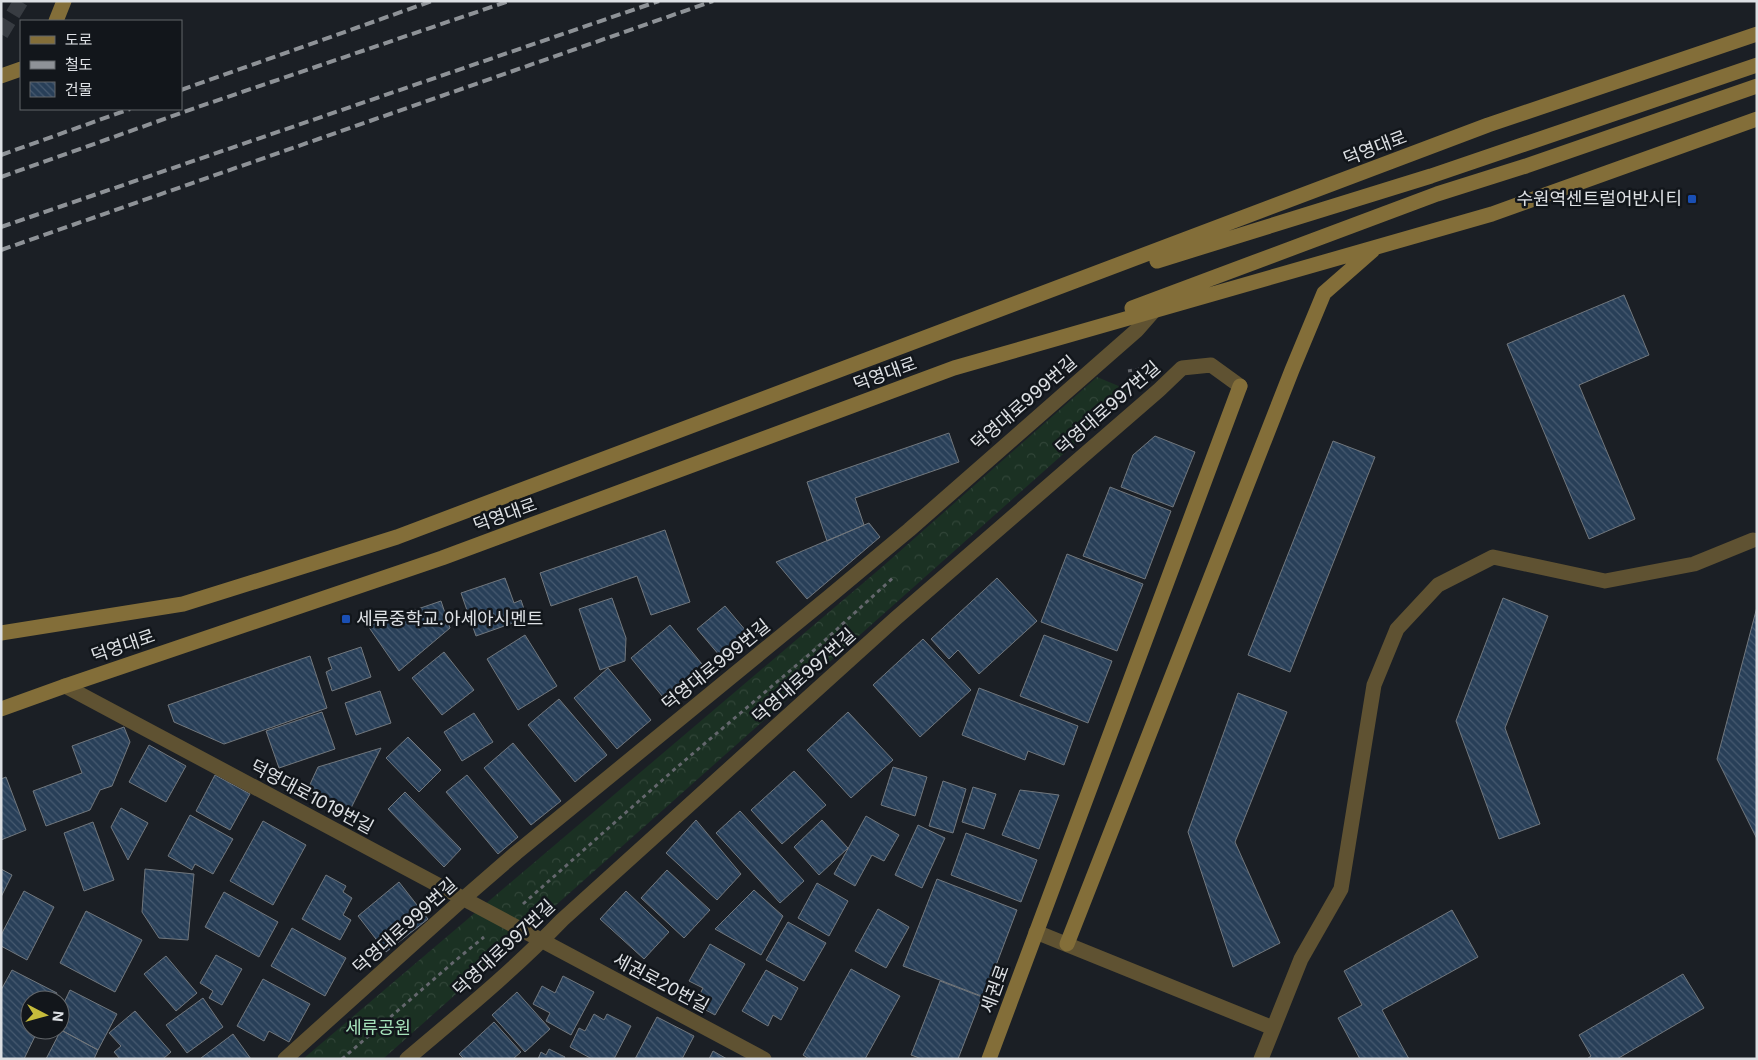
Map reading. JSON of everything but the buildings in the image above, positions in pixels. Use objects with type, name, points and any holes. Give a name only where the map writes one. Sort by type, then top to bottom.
[{"type":"main road","points":[[56,20],[64,1]]},
{"type":"main road","name":"덕영대로","points":[[1,633],[183,604],[398,537],[1488,125],[1757,34]]},
{"type":"main road","name":"덕영대로","points":[[1010,306],[1431,176],[1757,65]]},
{"type":"main road","points":[[1,76],[20,69]]},
{"type":"main road","name":"덕영대로","points":[[1020,349],[1437,194],[1526,166],[1757,86]]},
{"type":"main road","name":"덕영대로","points":[[1,709],[442,558],[945,372],[1492,214],[1757,119]]},
{"type":"main road","points":[[1067,944],[1324,293],[1377,247]]},
{"type":"main road","name":"세권로","points":[[989,1059],[1240,386]]},
{"type":"street","name":"덕영대로999번길","points":[[285,1059],[463,898],[902,536],[1137,330],[1155,311],[1165,296]]},
{"type":"street","name":"덕영대로997번길","points":[[407,1059],[470,1006],[542,941],[562,920],[895,619],[1182,368],[1210,366],[1240,386]]},
{"type":"street","points":[[1261,1059],[1301,959],[1341,889],[1374,685],[1396,629],[1438,585],[1493,558],[1605,581],[1694,564],[1753,540]]},
{"type":"street","name":"덕영대로1019번길","points":[[65,686],[542,941]]},
{"type":"street","points":[[1036,932],[1272,1028]]},
{"type":"street","name":"세권로20번길","points":[[542,941],[764,1059]]},
{"type":"path","points":[[1119,373],[1145,368],[1182,368]]},
{"type":"path","points":[[342,1059],[456,960],[505,921],[676,768],[812,652],[900,572]]},
{"type":"green space","name":"세류공원","points":[[1097,377],[1133,392],[383,1059],[303,1059],[882,567]]},
{"type":"tunnel","points":[[1,34],[21,1]]},
{"type":"railway","points":[[182,90],[432,1]]},
{"type":"railway","points":[[1,177],[198,107],[509,1]]},
{"type":"railway","points":[[1,227],[659,1]]},
{"type":"railway","points":[[1,250],[713,1]]},
{"type":"railway","points":[[1,155],[127,110]]},
{"type":"place","name":"수원역센트럴어반시티","points":[[1692,199]]},
{"type":"place","name":"세류중학교.아세아시멘트","points":[[346,619]]}]
